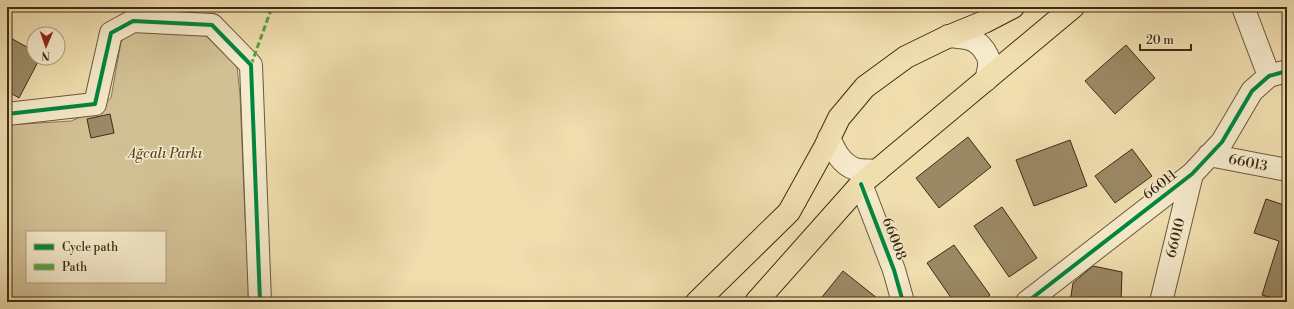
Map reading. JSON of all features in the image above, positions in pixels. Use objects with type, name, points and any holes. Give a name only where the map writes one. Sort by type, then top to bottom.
[{"type":"main road","points":[[696,302],[789,212],[839,118],[865,87],[906,56],[948,36],[984,22],[1013,7]]},
{"type":"main road","points":[[756,302],[869,177],[1073,7]]},
{"type":"street","points":[[1243,7],[1278,73]]},
{"type":"street","points":[[7,114],[95,104],[112,33],[133,21],[212,25],[251,64],[260,302]]},
{"type":"street","points":[[948,36],[975,40],[982,47],[988,56],[989,64],[986,80]]},
{"type":"street","name":"66011","points":[[1027,302],[1192,174],[1222,142],[1252,91],[1278,73]]},
{"type":"street","points":[[829,138],[835,152],[843,162],[869,177]]},
{"type":"street","name":"66013","points":[[1209,155],[1287,170]]},
{"type":"street","name":"66010","points":[[1161,302],[1192,174]]},
{"type":"street","name":"66008","points":[[869,177],[903,302]]},
{"type":"green space","name":"Ağcalı Parkı","points":[[132,29],[206,36],[237,66],[240,95],[245,218],[249,268],[248,302],[7,302],[7,125],[71,121],[97,110],[111,98],[121,42]]},
{"type":"building","points":[[7,36],[26,47],[26,66],[36,66],[19,98],[7,91]]},
{"type":"building","points":[[1126,45],[1155,78],[1115,114],[1085,81]]},
{"type":"building","points":[[110,114],[114,133],[91,138],[87,119]]},
{"type":"building","points":[[968,137],[991,167],[939,208],[916,178]]},
{"type":"building","points":[[1070,140],[1087,186],[1034,206],[1016,160]]},
{"type":"building","points":[[1132,149],[1152,176],[1115,203],[1095,176]]},
{"type":"building","points":[[1266,199],[1287,206],[1287,302],[1262,295],[1279,241],[1254,233]]},
{"type":"building","points":[[1002,207],[1037,258],[1009,277],[974,226]]},
{"type":"building","points":[[954,245],[990,295],[980,302],[954,302],[927,263]]},
{"type":"building","points":[[1093,266],[1122,272],[1121,302],[1070,302],[1073,283]]},
{"type":"building","points":[[843,271],[882,302],[818,302]]},
{"type":"marked path","points":[[251,65],[272,7]]},
{"type":"cycle path","points":[[7,114],[95,104],[111,33],[133,21],[212,25],[251,65],[260,302]]},
{"type":"cycle path","points":[[1027,302],[1192,174],[1222,142],[1252,91],[1269,76],[1287,71]]},
{"type":"cycle path","points":[[861,184],[894,270],[903,302]]}]
